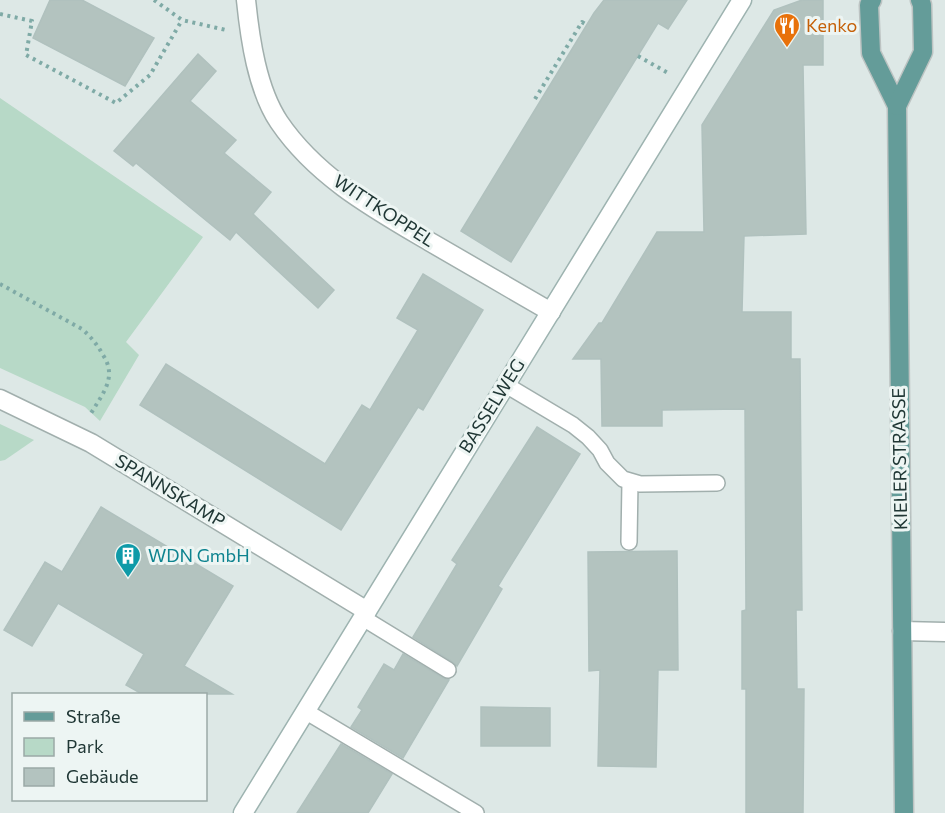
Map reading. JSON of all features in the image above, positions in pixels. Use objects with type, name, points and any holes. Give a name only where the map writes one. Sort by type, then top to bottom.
[{"type":"main road","name":"KIELER STRASSE","points":[[872,0],[869,5],[871,53],[897,106],[904,813]]},
{"type":"main road","name":"KIELER STRASSE","points":[[897,106],[923,52],[920,0]]},
{"type":"street","name":"WITTKOPPEL","points":[[246,0],[250,35],[259,78],[278,122],[308,158],[337,183],[374,209],[550,312]]},
{"type":"street","name":"BASSELWEG","points":[[243,813],[742,0]]},
{"type":"street","name":"SPANNSKAMP","points":[[0,399],[79,436],[365,614]]},
{"type":"street","points":[[902,631],[945,632]]},
{"type":"lane","points":[[506,384],[573,425],[600,450],[616,473],[630,482],[640,484],[717,483]]},
{"type":"lane","points":[[629,542],[630,482]]},
{"type":"lane","points":[[365,614],[448,670]]},
{"type":"lane","points":[[305,711],[476,813]]},
{"type":"path","points":[[154,0],[182,21],[250,35]]},
{"type":"path","points":[[0,14],[32,21],[26,55],[116,103],[150,75],[182,21]]},
{"type":"path","points":[[535,99],[582,22],[587,26]]},
{"type":"path","points":[[638,56],[690,86]]},
{"type":"path","points":[[0,284],[82,329],[93,339],[108,363],[111,373],[108,382],[79,436]]},
{"type":"green space","points":[[0,98],[203,237],[126,342],[139,355],[100,421],[85,407],[0,368]]},
{"type":"green space","points":[[0,424],[34,440],[0,461]]},
{"type":"building","points":[[50,0],[82,0],[154,38],[125,86],[33,38]]},
{"type":"building","points":[[604,0],[687,0],[668,29],[658,23],[511,262],[461,231]]},
{"type":"building","points":[[802,0],[823,0],[823,65],[803,65],[806,234],[744,236],[742,312],[791,312],[791,359],[800,359],[802,610],[796,610],[797,689],[804,689],[803,813],[746,813],[746,689],[742,689],[742,611],[746,610],[745,409],[662,410],[662,426],[602,426],[601,359],[573,359],[599,323],[602,323],[657,232],[704,232],[702,125],[774,10]]},
{"type":"building","points":[[198,54],[216,71],[190,101],[236,140],[224,153],[271,192],[253,214],[334,290],[318,308],[236,232],[230,240],[136,163],[133,166],[114,151]]},
{"type":"building","points":[[423,274],[483,310],[423,410],[418,407],[341,530],[140,405],[166,364],[325,464],[362,405],[370,410],[418,330],[397,318]]},
{"type":"building","points":[[537,427],[580,454],[498,586],[502,589],[457,666],[413,637],[457,564],[452,560]]},
{"type":"building","name":"WDN GmbH","points":[[101,507],[233,586],[184,666],[232,694],[140,693],[126,685],[144,654],[58,603],[32,646],[4,630],[45,562],[62,572]]},
{"type":"building","points":[[677,551],[678,670],[658,670],[656,767],[598,766],[600,670],[589,671],[588,552]]},
{"type":"building","points":[[403,654],[449,680],[403,758],[351,727],[362,710],[358,707],[384,664],[394,670]]},
{"type":"building","points":[[481,707],[550,708],[550,746],[481,746]]},
{"type":"building","points":[[341,744],[392,774],[368,813],[297,813]]},
{"type":"place","name":"Kenko","points":[[787,49]]},
{"type":"place","name":"WDN GmbH","points":[[128,579]]}]
